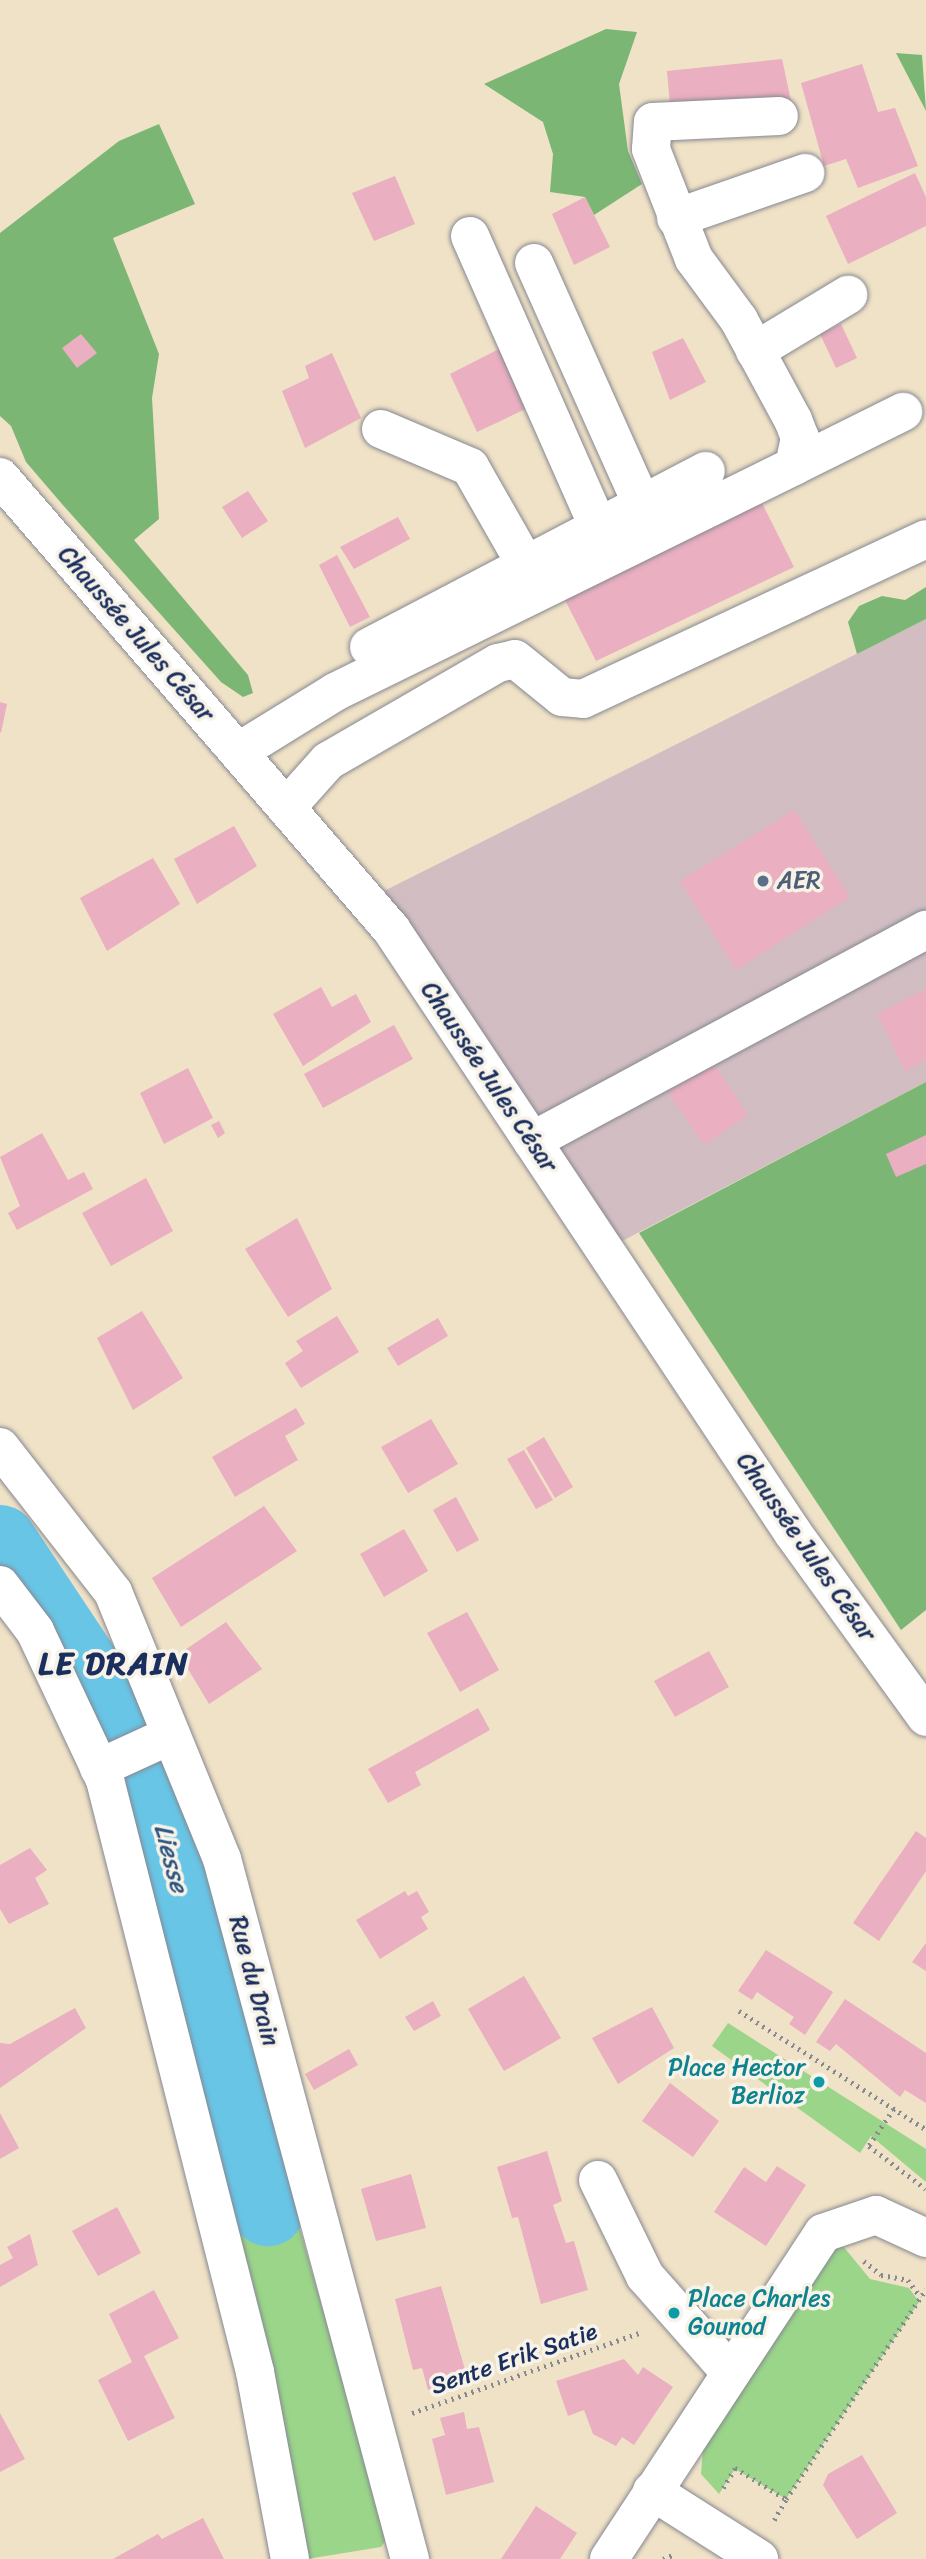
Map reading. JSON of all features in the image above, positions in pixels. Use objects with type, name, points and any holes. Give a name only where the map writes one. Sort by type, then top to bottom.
[{"type":"street","points":[[779,116],[653,122],[651,149],[694,259],[755,351],[800,438],[794,466]]},
{"type":"street","points":[[676,218],[805,173]]},
{"type":"street","points":[[470,236],[599,528]]},
{"type":"street","points":[[534,263],[642,504]]},
{"type":"street","points":[[755,351],[848,295]]},
{"type":"street","points":[[238,752],[335,692],[903,412]]},
{"type":"street","points":[[381,429],[470,467],[526,565]]},
{"type":"street","points":[[238,752],[317,674],[706,471]]},
{"type":"street","name":"Chaussée Jules César","points":[[0,477],[391,929],[793,1533],[926,1717]]},
{"type":"street","points":[[286,808],[328,761],[499,663],[515,659],[562,697],[583,699],[926,539]]},
{"type":"street","points":[[532,1141],[926,930]]},
{"type":"street","name":"Rue du Drain","points":[[0,1447],[113,1592],[222,1859],[408,2559]]},
{"type":"street","points":[[0,1585],[35,1631],[99,1768],[255,2372],[290,2559]]},
{"type":"street","points":[[99,1768],[171,1735]]},
{"type":"street","points":[[598,2180],[645,2276],[730,2372]]},
{"type":"street","points":[[609,2559],[822,2233],[876,2216],[926,2238]]},
{"type":"street","points":[[652,2491],[759,2559]]},
{"type":"path","points":[[739,2011],[926,2129]]},
{"type":"path","points":[[894,2109],[869,2147],[926,2189]]},
{"type":"path","points":[[860,2252],[869,2267],[908,2280],[922,2298]]},
{"type":"path","points":[[780,2508],[926,2289]]},
{"type":"path","name":"Sente Erik Satie","points":[[397,2418],[643,2332]]},
{"type":"path","points":[[730,2476],[735,2469],[786,2499]]},
{"type":"shaded area","points":[[926,619],[926,1082],[605,1250],[366,900]]},
{"type":"green space","points":[[606,29],[637,32],[619,84],[628,151],[642,184],[594,215],[585,197],[550,192],[553,154],[543,122],[484,84]]},
{"type":"green space","points":[[896,53],[922,55],[926,111]]},
{"type":"green space","points":[[159,124],[195,204],[113,238],[159,354],[152,398],[159,519],[134,540],[248,675],[253,693],[243,697],[221,682],[62,504],[26,462],[11,426],[0,416],[0,233],[119,141]]},
{"type":"green space","points":[[926,587],[926,619],[857,654],[848,622],[859,606],[882,596],[905,600]]},
{"type":"green space","points":[[926,1082],[926,1610],[901,1630],[639,1233]]},
{"type":"green space","points":[[728,2023],[926,2149],[926,2182],[871,2136],[860,2153],[712,2046]]},
{"type":"green space","points":[[290,2195],[388,2537],[381,2547],[307,2559],[234,2207]]},
{"type":"green space","points":[[843,2246],[870,2279],[909,2288],[919,2302],[786,2499],[735,2469],[719,2494],[701,2474],[703,2448],[833,2251]]},
{"type":"building","points":[[782,59],[791,101],[670,104],[667,71]]},
{"type":"building","points":[[862,64],[878,112],[895,108],[918,166],[858,188],[846,159],[824,166],[801,83]]},
{"type":"building","points":[[915,173],[926,197],[926,226],[848,264],[826,216]]},
{"type":"building","points":[[395,176],[415,224],[374,241],[352,193]]},
{"type":"building","points":[[585,197],[610,247],[574,265],[552,214]]},
{"type":"building","points":[[841,324],[857,358],[836,368],[820,334]]},
{"type":"building","points":[[81,334],[97,353],[77,368],[62,348]]},
{"type":"building","points":[[683,338],[706,382],[670,400],[652,352]]},
{"type":"building","points":[[503,347],[532,406],[477,432],[450,374]]},
{"type":"building","points":[[332,353],[361,418],[305,448],[282,391],[309,378],[305,366]]},
{"type":"building","points":[[248,491],[268,521],[242,538],[222,507]]},
{"type":"building","points":[[760,499],[794,567],[596,661],[562,594]]},
{"type":"building","points":[[398,517],[410,539],[354,569],[340,547]]},
{"type":"building","points":[[337,555],[370,617],[350,627],[319,565]]},
{"type":"building","points":[[0,702],[7,704],[1,733],[0,732]]},
{"type":"building","points":[[794,810],[850,897],[736,970],[680,881]]},
{"type":"building","points":[[234,826],[257,866],[197,904],[174,859]]},
{"type":"building","points":[[153,858],[180,904],[107,951],[80,898]]},
{"type":"building","points":[[321,987],[332,1007],[356,994],[371,1022],[303,1066],[273,1014]]},
{"type":"building","points":[[926,989],[926,1060],[905,1071],[877,1014]]},
{"type":"building","points":[[394,1025],[413,1059],[323,1108],[304,1074]]},
{"type":"building","points":[[714,1064],[748,1115],[704,1145],[668,1092]]},
{"type":"building","points":[[188,1068],[213,1118],[164,1144],[140,1093]]},
{"type":"building","points":[[219,1121],[225,1133],[218,1138],[211,1125]]},
{"type":"building","points":[[42,1133],[68,1180],[84,1172],[93,1189],[17,1230],[8,1213],[20,1206],[0,1157]]},
{"type":"building","points":[[926,1135],[926,1164],[896,1177],[886,1154]]},
{"type":"building","points":[[146,1178],[173,1231],[111,1266],[82,1213]]},
{"type":"building","points":[[297,1218],[332,1289],[288,1317],[245,1249]]},
{"type":"building","points":[[142,1311],[183,1378],[133,1410],[97,1338]]},
{"type":"building","points":[[337,1316],[359,1352],[301,1388],[285,1363],[303,1351],[296,1341]]},
{"type":"building","points":[[438,1318],[448,1336],[398,1366],[387,1348]]},
{"type":"building","points":[[296,1408],[305,1424],[285,1436],[298,1460],[235,1497],[212,1457]]},
{"type":"building","points":[[431,1419],[458,1464],[408,1493],[381,1447]]},
{"type":"building","points":[[544,1437],[573,1487],[555,1498],[526,1448]]},
{"type":"building","points":[[524,1450],[553,1500],[536,1509],[507,1459]]},
{"type":"building","points":[[456,1497],[479,1540],[457,1552],[433,1510]]},
{"type":"building","points":[[264,1506],[297,1551],[181,1627],[152,1578]]},
{"type":"building","points":[[404,1529],[428,1571],[384,1597],[360,1554]]},
{"type":"building","points":[[467,1612],[499,1670],[460,1692],[427,1633]]},
{"type":"building","points":[[226,1622],[262,1669],[209,1704],[179,1654]]},
{"type":"building","points":[[709,1651],[729,1687],[675,1717],[654,1681]]},
{"type":"building","points":[[478,1708],[490,1730],[415,1772],[421,1785],[388,1803],[368,1769]]},
{"type":"building","points":[[916,1831],[926,1838],[926,1871],[879,1941],[853,1923]]},
{"type":"building","points":[[30,1848],[47,1870],[35,1878],[49,1904],[9,1924],[0,1909],[0,1865]]},
{"type":"building","points":[[405,1891],[408,1896],[417,1891],[429,1912],[421,1917],[428,1929],[380,1959],[356,1920]]},
{"type":"building","points":[[926,1943],[926,1971],[912,1962]]},
{"type":"building","points":[[766,1950],[833,1992],[805,2035],[789,2024],[794,2017],[757,1992],[752,2000],[738,1991]]},
{"type":"building","points":[[524,1976],[561,2038],[504,2071],[468,2009]]},
{"type":"building","points":[[845,1999],[926,2053],[926,2103],[905,2090],[900,2097],[836,2044],[830,2051],[816,2042]]},
{"type":"building","points":[[433,2001],[441,2016],[414,2031],[405,2017]]},
{"type":"building","points":[[652,2007],[674,2048],[618,2084],[592,2038]]},
{"type":"building","points":[[75,2008],[86,2028],[0,2088],[0,2043],[10,2044]]},
{"type":"building","points":[[349,2049],[358,2065],[314,2090],[305,2074]]},
{"type":"building","points":[[670,2083],[719,2121],[693,2157],[642,2121]]},
{"type":"building","points":[[0,2113],[19,2148],[0,2159]]},
{"type":"building","points":[[547,2151],[562,2201],[553,2205],[566,2243],[574,2241],[588,2290],[541,2304],[518,2217],[512,2218],[497,2167]]},
{"type":"building","points":[[777,2166],[806,2185],[766,2246],[714,2212],[744,2167],[766,2182]]},
{"type":"building","points":[[411,2174],[426,2228],[376,2241],[361,2189]]},
{"type":"building","points":[[117,2207],[141,2253],[98,2276],[72,2231]]},
{"type":"building","points":[[30,2234],[38,2265],[0,2287],[0,2265],[13,2258],[7,2247]]},
{"type":"building","points":[[441,2286],[467,2377],[428,2390],[422,2368],[413,2370],[395,2299]]},
{"type":"building","points":[[154,2290],[179,2338],[144,2356],[175,2418],[128,2441],[98,2380],[132,2362],[109,2314]]},
{"type":"building","points":[[624,2359],[638,2375],[643,2367],[673,2387],[634,2445],[622,2437],[616,2446],[593,2434],[584,2410],[568,2416],[556,2381]]},
{"type":"building","points":[[464,2412],[467,2429],[479,2427],[494,2482],[446,2495],[432,2439],[445,2435],[440,2418]]},
{"type":"building","points":[[0,2413],[25,2459],[0,2472]]},
{"type":"building","points":[[862,2455],[897,2513],[857,2539],[823,2485],[828,2474]]},
{"type":"building","points":[[536,2506],[577,2533],[560,2559],[501,2559]]},
{"type":"building","points":[[203,2518],[224,2559],[113,2559],[158,2534],[162,2539]]},
{"type":"waterway","name":"Liesse","points":[[0,1542],[144,1759],[268,2209]]},
{"type":"place","name":"AER","points":[[763,881]]},
{"type":"place","name":"Place Hector Berlioz","points":[[819,2082]]},
{"type":"place","name":"Place Charles Gounod","points":[[674,2313]]},
{"type":"district","name":"LE DRAIN","points":[[114,1664]]}]
